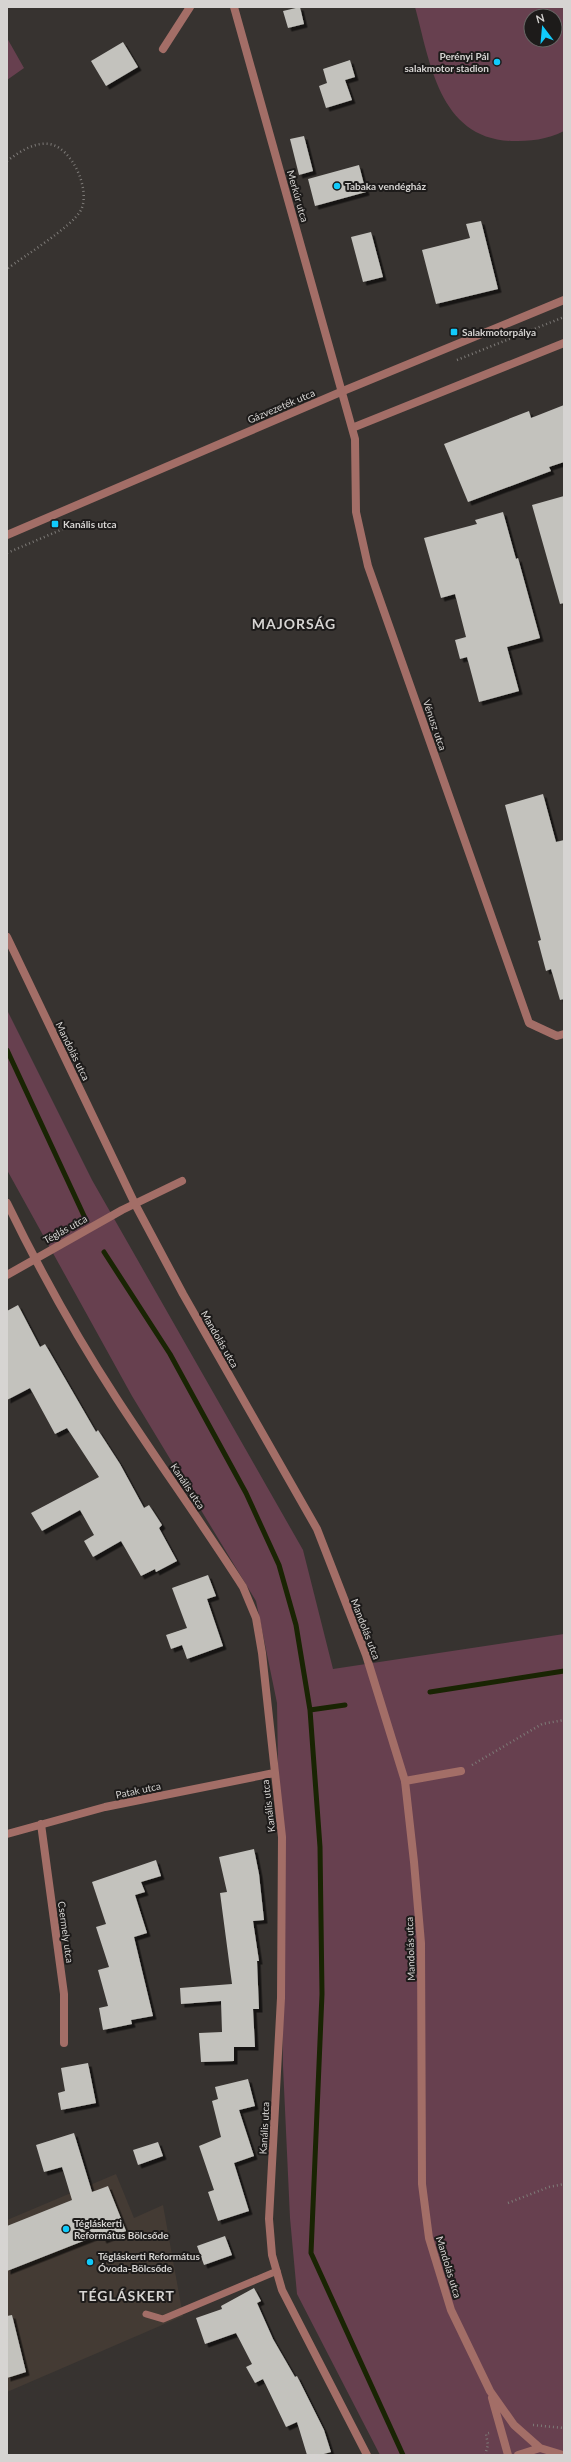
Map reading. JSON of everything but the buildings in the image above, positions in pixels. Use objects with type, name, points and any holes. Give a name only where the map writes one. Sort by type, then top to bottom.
[{"type":"street","points":[[163,49],[190,7]]},
{"type":"street","name":"Merkúr utca","points":[[234,7],[343,391]]},
{"type":"street","name":"Gázvezeték utca","points":[[7,535],[343,391],[564,300]]},
{"type":"street","points":[[352,428],[564,343]]},
{"type":"street","name":"Vénusz utca","points":[[343,391],[355,439],[356,512],[374,580],[529,1023],[557,1036],[564,1034]]},
{"type":"street","name":"Mandolás utca","points":[[7,937],[134,1204],[183,1294],[317,1529],[366,1655],[404,1781],[421,1943],[420,2128],[422,2184],[426,2215],[439,2274],[452,2310],[490,2391],[508,2455]]},
{"type":"street","name":"Téglás utca","points":[[7,1275],[134,1204],[182,1181]]},
{"type":"street","name":"Kanális utca","points":[[7,1204],[34,1259],[117,1399],[243,1587],[256,1618],[262,1653],[282,1836],[281,1998],[269,2219],[272,2254],[282,2290],[367,2455]]},
{"type":"street","points":[[404,1781],[461,1771]]},
{"type":"street","name":"Patak utca","points":[[7,1834],[113,1806],[274,1773]]},
{"type":"street","name":"Csermely utca","points":[[41,1824],[64,1994],[64,2043]]},
{"type":"street","name":"Mandolás utca","points":[[490,2391],[514,2425],[540,2448]]},
{"type":"street","points":[[518,2455],[532,2449],[540,2448],[561,2452]]},
{"type":"lane","points":[[146,2314],[163,2319],[277,2271]]},
{"type":"path","points":[[7,161],[18,153],[38,145],[47,144],[59,146],[73,164],[81,182],[84,201],[74,219],[7,269]]},
{"type":"path","points":[[461,1771],[542,1724],[564,1720]]},
{"type":"path","points":[[508,2203],[549,2187],[564,2184]]},
{"type":"shaded area","name":"Perényi Pál salakmotor stadion","points":[[415,7],[564,7],[564,131],[538,139],[511,141],[487,137],[468,127],[453,112],[442,94],[426,51]]},
{"type":"shaded area","points":[[7,38],[24,68],[7,80]]},
{"type":"shaded area","points":[[7,1010],[92,1180],[303,1550],[333,1669],[564,1634],[564,2455],[380,2455],[297,2294],[290,2218],[283,2066],[277,1703],[256,1601],[132,1396],[7,1170]]},
{"type":"shaded area","name":"Tégláskerti Református Óvoda-Bölcsőde","points":[[116,2174],[134,2218],[163,2205],[183,2316],[7,2392],[7,2220]]},
{"type":"waterway","points":[[7,1050],[85,1218]]},
{"type":"waterway","points":[[104,1252],[170,1354],[246,1493],[279,1565],[296,1625],[310,1710]]},
{"type":"waterway","points":[[430,1692],[564,1671]]},
{"type":"waterway","points":[[345,1705],[310,1710],[320,1847],[322,1994],[311,2253],[403,2455]]},
{"type":"place","name":"Perényi Pál salakmotor stadion","points":[[497,62]]},
{"type":"place","name":"Tabaka vendégház","points":[[337,186]]},
{"type":"place","name":"Salakmotorpálya","points":[[454,332]]},
{"type":"place","name":"Kanális utca","points":[[55,524]]},
{"type":"place","name":"Tégláskerti Református Bölcsőde","points":[[66,2229]]},
{"type":"place","name":"Tégláskerti Református Óvoda-Bölcsőde","points":[[90,2262]]},
{"type":"district","name":"MAJORSÁG","points":[[294,623]]},
{"type":"district","name":"TÉGLÁSKERT","points":[[127,2295]]}]
